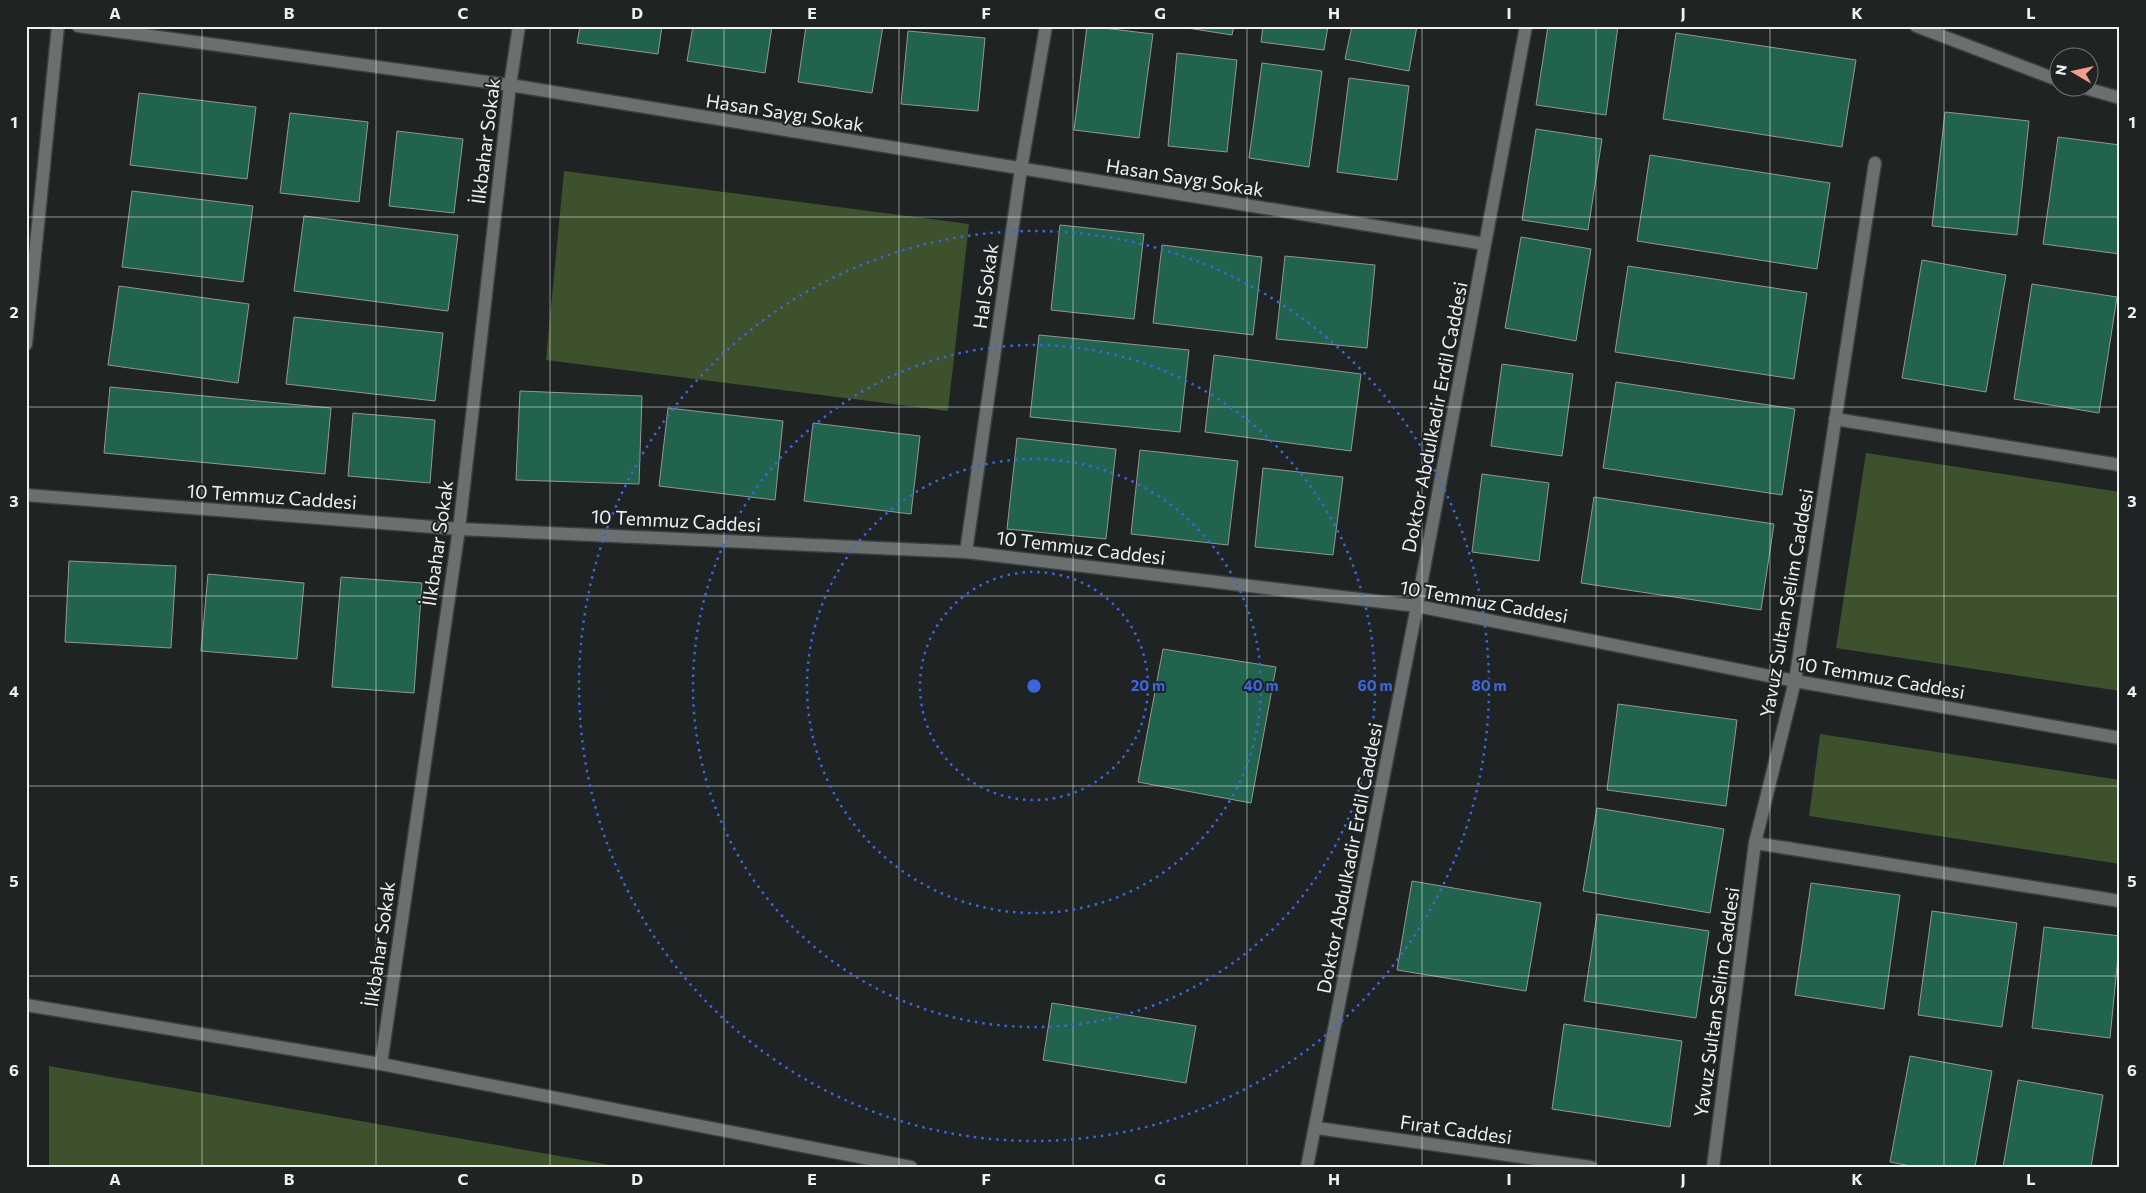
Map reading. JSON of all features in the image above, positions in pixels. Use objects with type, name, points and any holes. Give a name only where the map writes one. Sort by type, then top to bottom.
[{"type":"street","points":[[26,344],[32,239],[58,26]]},
{"type":"street","name":"Hasan Saygı Sokak","points":[[78,26],[510,85],[1485,244]]},
{"type":"street","name":"İlkbahar Sokak","points":[[381,1064],[459,529],[510,85],[519,26]]},
{"type":"street","name":"Hal Sokak","points":[[966,552],[1021,169],[1046,26]]},
{"type":"street","name":"Doktor Abdulkadir Erdil Caddesi","points":[[1308,1167],[1417,606],[1526,26]]},
{"type":"street","points":[[1916,26],[2048,76]]},
{"type":"street","points":[[2098,92],[2120,98]]},
{"type":"street","name":"Yavuz Sultan Selim Caddesi","points":[[1713,1167],[1755,843],[1795,681],[1875,163]]},
{"type":"street","points":[[1835,419],[2120,465]]},
{"type":"street","name":"10 Temmuz Caddesi","points":[[26,495],[459,529],[966,552],[1417,606],[1795,681],[2120,738]]},
{"type":"street","points":[[1755,843],[2120,901]]},
{"type":"street","points":[[26,1005],[381,1064],[911,1167]]},
{"type":"street","name":"Fırat Caddesi","points":[[1317,1128],[1591,1167]]},
{"type":"green space","points":[[564,171],[969,224],[948,411],[546,360]]},
{"type":"green space","points":[[1866,453],[2120,492],[2120,691],[1836,648]]},
{"type":"green space","points":[[1820,734],[2120,780],[2120,864],[1809,816]]},
{"type":"green space","points":[[49,1066],[622,1167],[49,1167]]},
{"type":"building","points":[[580,26],[662,26],[658,54],[577,43]]},
{"type":"building","points":[[693,26],[772,26],[765,73],[687,61]]},
{"type":"building","points":[[806,26],[883,26],[872,93],[798,82]]},
{"type":"building","points":[[1087,26],[1153,34],[1139,138],[1074,130]]},
{"type":"building","points":[[1175,26],[1234,26],[1232,35]]},
{"type":"building","points":[[1263,26],[1328,26],[1324,50],[1261,42]]},
{"type":"building","points":[[1352,26],[1417,26],[1409,71],[1345,59]]},
{"type":"building","points":[[1548,26],[1618,26],[1606,115],[1536,105]]},
{"type":"building","points":[[908,31],[985,38],[978,111],[901,104]]},
{"type":"building","points":[[1676,33],[1856,60],[1842,147],[1663,119]]},
{"type":"building","points":[[1177,53],[1237,60],[1227,152],[1168,146]]},
{"type":"building","points":[[1262,63],[1322,71],[1309,167],[1249,158]]},
{"type":"building","points":[[1349,78],[1409,86],[1397,180],[1337,172]]},
{"type":"building","points":[[139,93],[256,107],[247,179],[130,165]]},
{"type":"building","points":[[1945,112],[2029,121],[2017,235],[1932,226]]},
{"type":"building","points":[[290,113],[368,122],[359,202],[280,193]]},
{"type":"building","points":[[1536,129],[1602,139],[1588,230],[1522,220]]},
{"type":"building","points":[[397,131],[463,139],[454,213],[389,206]]},
{"type":"building","points":[[2058,137],[2120,145],[2120,254],[2043,244]]},
{"type":"building","points":[[1650,155],[1830,183],[1817,269],[1637,241]]},
{"type":"building","points":[[132,191],[253,206],[243,282],[122,267]]},
{"type":"building","points":[[304,216],[458,235],[448,311],[294,291]]},
{"type":"building","points":[[1060,225],[1144,234],[1134,319],[1051,310]]},
{"type":"building","points":[[1521,237],[1591,249],[1576,341],[1505,328]]},
{"type":"building","points":[[1162,245],[1262,257],[1253,335],[1153,323]]},
{"type":"building","points":[[1285,256],[1375,265],[1367,348],[1276,339]]},
{"type":"building","points":[[1922,260],[2006,275],[1986,392],[1902,378]]},
{"type":"building","points":[[1628,266],[1807,293],[1794,379],[1615,352]]},
{"type":"building","points":[[2032,284],[2117,297],[2099,413],[2014,399]]},
{"type":"building","points":[[119,286],[249,304],[238,383],[108,365]]},
{"type":"building","points":[[294,317],[443,333],[435,401],[286,384]]},
{"type":"building","points":[[1039,335],[1189,350],[1180,432],[1030,417]]},
{"type":"building","points":[[1214,355],[1361,374],[1351,451],[1205,432]]},
{"type":"building","points":[[1502,364],[1573,374],[1562,456],[1491,446]]},
{"type":"building","points":[[1616,382],[1795,409],[1782,495],[1603,468]]},
{"type":"building","points":[[110,387],[331,408],[325,474],[104,453]]},
{"type":"building","points":[[520,391],[642,396],[639,484],[516,480]]},
{"type":"building","points":[[668,408],[783,421],[775,500],[659,486]]},
{"type":"building","points":[[353,413],[435,420],[430,483],[348,476]]},
{"type":"building","points":[[813,423],[920,436],[911,514],[804,501]]},
{"type":"building","points":[[1017,438],[1116,449],[1106,539],[1007,529]]},
{"type":"building","points":[[1140,450],[1238,461],[1228,545],[1131,534]]},
{"type":"building","points":[[1263,468],[1343,477],[1333,555],[1255,547]]},
{"type":"building","points":[[1482,474],[1549,483],[1539,561],[1472,552]]},
{"type":"building","points":[[1594,497],[1774,524],[1761,610],[1581,583]]},
{"type":"building","points":[[69,561],[176,566],[171,648],[65,642]]},
{"type":"building","points":[[208,574],[304,583],[297,659],[201,651]]},
{"type":"building","points":[[341,577],[422,583],[414,693],[332,687]]},
{"type":"building","points":[[1163,649],[1276,667],[1251,803],[1138,782]]},
{"type":"building","points":[[1618,704],[1737,720],[1726,806],[1607,790]]},
{"type":"building","points":[[1597,808],[1724,829],[1710,913],[1583,891]]},
{"type":"building","points":[[1412,881],[1541,903],[1526,991],[1397,970]]},
{"type":"building","points":[[1811,883],[1900,895],[1884,1009],[1795,995]]},
{"type":"building","points":[[1932,911],[2017,923],[2002,1027],[1918,1015]]},
{"type":"building","points":[[1597,914],[1709,931],[1696,1018],[1584,1001]]},
{"type":"building","points":[[2044,927],[2120,936],[2110,1038],[2032,1028]]},
{"type":"building","points":[[1052,1003],[1196,1026],[1186,1083],[1043,1060]]},
{"type":"building","points":[[1564,1024],[1682,1041],[1670,1127],[1552,1109]]},
{"type":"building","points":[[1910,1056],[1992,1071],[1975,1167],[1916,1167],[1890,1162]]},
{"type":"building","points":[[2018,1080],[2103,1095],[2091,1167],[2003,1167]]}]
